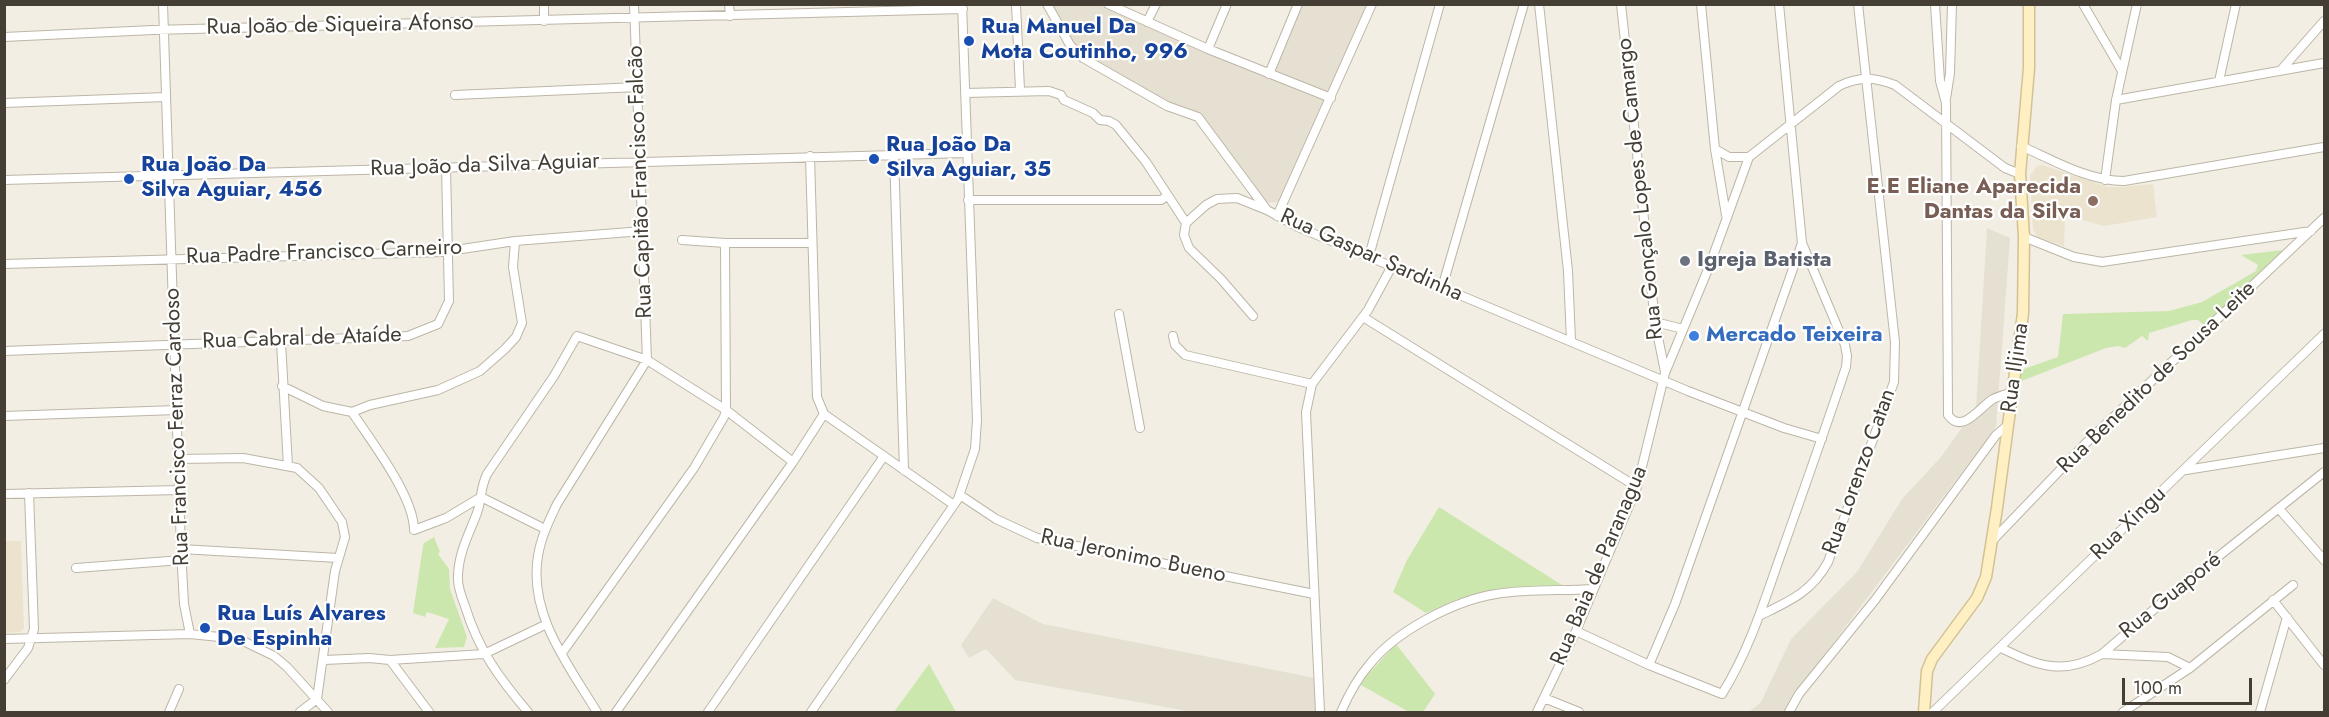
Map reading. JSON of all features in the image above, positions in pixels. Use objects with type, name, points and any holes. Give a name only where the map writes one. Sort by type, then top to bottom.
[{"type":"main road","name":"Rua Iljima","points":[[1924,712],[1930,665],[1938,649],[1977,598],[1986,577],[1992,541],[2023,313],[2024,237],[2020,174],[2029,68],[2030,4]]},
{"type":"street","name":"Rua Francisco Ferraz Cardoso","points":[[164,4],[181,549],[184,604],[190,634]]},
{"type":"street","points":[[544,4],[544,21]]},
{"type":"street","name":"Rua Capitão Francisco Falcão","points":[[634,4],[647,360]]},
{"type":"street","points":[[729,4],[730,16]]},
{"type":"street","points":[[1016,4],[1020,90]]},
{"type":"street","name":"Rua Gaspar Sardinha","points":[[1047,4],[1070,45],[1083,58],[1167,106],[1198,117],[1267,210],[1277,216],[1298,227],[1571,342],[1664,377],[1784,428],[1822,439]]},
{"type":"street","points":[[1108,4],[1208,50],[1330,98]]},
{"type":"street","points":[[1147,22],[1156,4]]},
{"type":"street","points":[[1208,50],[1227,4]]},
{"type":"street","points":[[1269,74],[1298,4]]},
{"type":"street","points":[[1277,216],[1372,4]]},
{"type":"street","points":[[1369,256],[1440,4]]},
{"type":"street","points":[[1443,288],[1524,4]]},
{"type":"street","points":[[1539,4],[1568,271],[1571,342]]},
{"type":"street","name":"Rua Gonçalo Lopes de Camargo","points":[[1621,4],[1654,322],[1664,377]]},
{"type":"street","points":[[1701,4],[1714,149],[1727,216]]},
{"type":"street","points":[[1576,631],[1649,665],[1722,694],[1742,658],[1759,616],[1846,367],[1845,345],[1802,243],[1779,4]]},
{"type":"street","name":"Rua Lorenzo Catan","points":[[1759,616],[1804,592],[1819,578],[1832,552],[1894,382],[1895,342],[1858,4]]},
{"type":"street","points":[[1935,4],[1940,81],[1946,103]]},
{"type":"street","points":[[1952,4],[1950,73],[1946,103],[1948,415],[1951,420],[1964,422],[1992,399],[2012,393]]},
{"type":"street","points":[[2083,4],[2122,71]]},
{"type":"street","points":[[2105,180],[2116,100],[2137,4]]},
{"type":"street","points":[[2219,81],[2236,4]]},
{"type":"street","name":"Rua João de Siqueira Afonso","points":[[4,37],[164,30],[730,16],[962,7]]},
{"type":"street","points":[[811,712],[954,505],[960,495],[975,449],[977,420],[962,7]]},
{"type":"street","points":[[2281,70],[2325,21]]},
{"type":"street","points":[[2116,100],[2325,63]]},
{"type":"street","points":[[1664,377],[1709,267],[1749,157],[1839,86],[1865,77],[1895,85],[2005,168],[2020,174]]},
{"type":"street","points":[[455,95],[638,87]]},
{"type":"street","points":[[964,93],[1020,90],[1053,92],[1061,95],[1064,100],[1093,113],[1100,120],[1116,125],[1146,162],[1186,223]]},
{"type":"street","points":[[4,103],[166,97]]},
{"type":"street","points":[[2021,146],[2105,180],[2124,181],[2325,147]]},
{"type":"street","points":[[1714,149],[1730,156],[1749,157]]},
{"type":"street","name":"Rua João da Silva Aguiar","points":[[4,180],[966,153]]},
{"type":"street","points":[[894,154],[904,470]]},
{"type":"street","points":[[810,156],[817,397],[824,414],[954,505]]},
{"type":"street","name":"Rua Cabral de Ataíde","points":[[4,351],[408,336],[438,324],[449,301],[446,167]]},
{"type":"street","points":[[968,200],[1161,200],[1167,196]]},
{"type":"street","points":[[1252,316],[1221,279],[1189,248],[1184,235],[1186,223],[1206,205],[1221,198],[1238,198],[1267,210]]},
{"type":"street","name":"Rua Benedito de Sousa Leite","points":[[1992,541],[2085,444],[2325,218]]},
{"type":"street","name":"Rua Padre Francisco Carneiro","points":[[4,264],[449,250],[514,241],[643,231]]},
{"type":"street","points":[[2024,237],[2074,257],[2102,262],[2311,231]]},
{"type":"street","points":[[682,240],[725,243],[811,243]]},
{"type":"street","points":[[282,386],[323,406],[352,412],[370,405],[438,390],[480,371],[506,349],[516,337],[522,323],[513,267],[514,241]]},
{"type":"street","points":[[562,653],[694,468],[726,410],[725,243]]},
{"type":"street","points":[[1649,665],[1675,604],[1802,243]]},
{"type":"street","points":[[1320,712],[1306,412],[1312,384],[1363,317],[1392,266]]},
{"type":"street","points":[[1119,314],[1140,428]]},
{"type":"street","points":[[1363,317],[1637,487]]},
{"type":"street","points":[[1654,322],[1683,329]]},
{"type":"street","name":"Rua Xingu","points":[[1933,712],[2325,334]]},
{"type":"street","points":[[528,712],[484,654],[460,594],[458,577],[462,550],[481,497],[481,485],[494,460],[554,376],[577,336],[647,360],[726,410],[793,462]]},
{"type":"street","points":[[1173,336],[1175,345],[1185,355],[1312,384]]},
{"type":"street","points":[[280,342],[288,466]]},
{"type":"street","points":[[597,712],[547,624],[540,603],[537,559],[545,529],[556,504],[647,360]]},
{"type":"street","name":"Rua Baia de Paranagua","points":[[1537,712],[1576,631],[1637,487],[1664,377]]},
{"type":"street","points":[[4,416],[177,410]]},
{"type":"street","points":[[352,412],[409,503],[414,519],[414,530],[439,522],[481,497]]},
{"type":"street","points":[[616,712],[793,462],[824,414]]},
{"type":"street","points":[[1789,712],[1799,694],[1875,600],[1996,435],[2008,425]]},
{"type":"street","points":[[2185,470],[2325,448]]},
{"type":"street","points":[[708,712],[884,456]]},
{"type":"street","points":[[179,459],[243,458],[297,468],[314,483],[342,522],[345,537],[338,558],[317,699],[300,712]]},
{"type":"street","name":"Rua Guaporé","points":[[2001,648],[2031,662],[2054,667],[2069,667],[2102,654],[2179,588],[2325,472]]},
{"type":"street","points":[[4,494],[180,490]]},
{"type":"street","points":[[4,680],[33,638],[29,493]]},
{"type":"street","name":"Rua Jeronimo Bueno","points":[[960,495],[996,519],[1037,538],[1314,594]]},
{"type":"street","points":[[481,497],[545,529]]},
{"type":"street","points":[[2280,510],[2325,560]]},
{"type":"street","points":[[181,549],[338,558]]},
{"type":"street","points":[[76,568],[182,560]]},
{"type":"street","points":[[2123,712],[2190,668],[2293,585]]},
{"type":"street","points":[[1341,712],[1363,672],[1391,642],[1452,607],[1496,594],[1593,589]]},
{"type":"street","points":[[2273,600],[2325,665]]},
{"type":"street","points":[[2260,712],[2287,617]]},
{"type":"street","points":[[324,660],[369,658],[390,660],[484,654],[547,624]]},
{"type":"street","points":[[4,639],[190,634],[239,639],[260,648],[287,666],[328,712]]},
{"type":"street","points":[[2102,654],[2168,657],[2190,668]]},
{"type":"street","points":[[390,660],[429,712]]},
{"type":"street","points":[[169,712],[179,689]]},
{"type":"street","points":[[1544,698],[1580,712]]},
{"type":"shaded area","points":[[1048,5],[1111,5],[1270,77],[1301,5],[1371,5],[1280,202],[1263,203],[1202,116],[1167,104],[1087,59],[1067,36]]},
{"type":"shaded area","name":"E.E Eliane Aparecida Dantas da Silva","points":[[2042,165],[2108,187],[2153,184],[2157,217],[2104,226],[2065,215],[2064,246],[2037,237],[2033,229],[2030,176],[2037,166]]},
{"type":"shaded area","points":[[1987,228],[2010,238],[1996,427],[1788,703],[1785,712],[1749,712],[1761,702],[1791,639],[1857,572],[1902,499],[1941,457],[1976,408]]},
{"type":"shaded area","points":[[5,541],[21,541],[24,629],[20,632],[5,633]]},
{"type":"shaded area","points":[[993,598],[1043,624],[1315,678],[1318,712],[1193,712],[1015,680],[986,649],[969,658],[961,645]]},
{"type":"green space","points":[[2283,250],[2204,325],[2198,320],[2192,320],[2149,333],[2148,341],[2142,336],[2125,348],[2118,346],[2106,348],[2019,382],[2021,370],[2058,357],[2063,314],[2169,311],[2202,302],[2256,271],[2258,265],[2241,255]]},
{"type":"green space","points":[[1439,507],[1565,587],[1483,593],[1455,600],[1426,613],[1393,592],[1407,560]]},
{"type":"green space","points":[[434,537],[440,552],[438,554],[449,569],[450,589],[467,637],[464,647],[435,648],[449,619],[427,612],[425,617],[413,613],[423,546]]},
{"type":"green space","points":[[1396,644],[1435,694],[1423,712],[1409,712],[1359,684]]},
{"type":"green space","points":[[929,664],[956,712],[894,712]]},
{"type":"place","name":"Rua Manuel Da Mota Coutinho, 996","points":[[969,41]]},
{"type":"place","name":"Rua João Da Silva Aguiar, 35","points":[[874,159]]},
{"type":"place","name":"Rua João Da Silva Aguiar, 456","points":[[129,179]]},
{"type":"place","name":"E.E Eliane Aparecida Dantas da Silva","points":[[2093,201]]},
{"type":"place","name":"Igreja Batista","points":[[1685,261]]},
{"type":"place","name":"Mercado Teixeira","points":[[1694,336]]},
{"type":"place","name":"Rua Luís Alvares De Espinha","points":[[205,628]]}]
